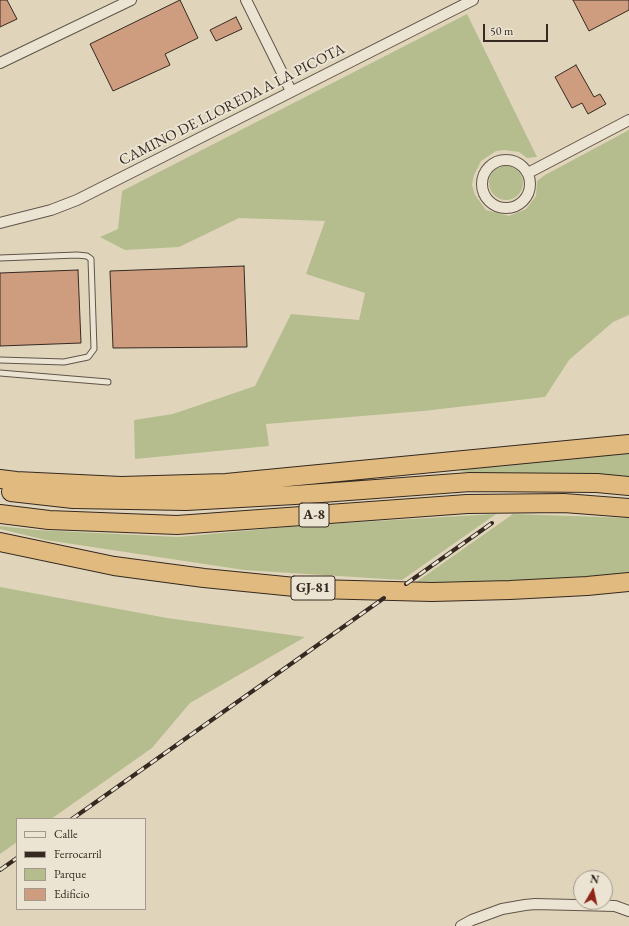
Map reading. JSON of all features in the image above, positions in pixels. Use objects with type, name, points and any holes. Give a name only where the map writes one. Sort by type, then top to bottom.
[{"type":"highway","points":[[0,479],[121,486],[226,483],[629,444]]},
{"type":"highway","name":"A-8","points":[[0,490],[73,499],[186,501],[295,495],[470,482],[597,483],[629,486]]},
{"type":"highway","name":"A-8","points":[[0,514],[49,520],[177,524],[467,504],[564,504],[629,508]]},
{"type":"highway","name":"GJ-81","points":[[0,542],[114,566],[204,578],[315,589],[432,592],[510,590],[629,582]]},
{"type":"street","points":[[0,63],[131,0]]},
{"type":"street","points":[[246,0],[291,91]]},
{"type":"street","name":"CAMINO DE LLOREDA A LA PICOTA","points":[[0,223],[51,210],[77,200],[473,0]]},
{"type":"street","points":[[528,173],[629,120]]},
{"type":"street","points":[[510,160],[517,162],[528,173],[530,181],[528,193],[521,202],[514,206],[506,208],[498,206],[490,202],[485,196],[482,188],[482,181],[488,167],[494,162],[510,160]]},
{"type":"street","points":[[461,926],[472,920],[502,909],[525,905],[615,906],[629,911]]},
{"type":"lane","points":[[0,258],[77,255],[87,256],[91,259],[94,349],[88,357],[64,362],[0,360]]},
{"type":"lane","points":[[0,373],[108,382]]},
{"type":"green space","points":[[467,14],[537,157],[527,158],[519,152],[505,150],[496,151],[481,161],[474,175],[472,185],[475,195],[486,210],[509,216],[526,209],[536,196],[537,181],[545,175],[629,130],[629,315],[613,322],[569,360],[545,397],[423,411],[266,424],[269,446],[135,459],[134,420],[173,414],[255,386],[291,314],[359,320],[365,293],[306,274],[325,221],[239,218],[179,247],[125,250],[100,237],[118,229],[122,191]]},
{"type":"green space","points":[[509,166],[516,168],[521,173],[523,183],[521,193],[516,198],[503,200],[496,198],[491,193],[489,180],[491,173],[496,168]]},
{"type":"green space","points":[[629,450],[629,478],[541,473],[483,474],[459,471],[483,464]]},
{"type":"green space","points":[[496,514],[402,580],[244,570],[46,540],[0,529],[0,526],[36,530],[178,537],[309,525]]},
{"type":"green space","points":[[513,514],[629,518],[629,577],[412,585]]},
{"type":"green space","points":[[0,587],[167,618],[305,637],[190,703],[152,748],[52,818],[16,818],[16,843],[0,854]]},
{"type":"building","points":[[0,0],[7,0],[17,19],[0,27]]},
{"type":"building","points":[[180,0],[198,38],[165,54],[170,65],[113,91],[90,44]]},
{"type":"building","points":[[573,0],[629,0],[629,10],[589,31]]},
{"type":"building","points":[[236,17],[242,29],[216,41],[210,30]]},
{"type":"building","points":[[576,65],[594,97],[600,94],[606,104],[588,114],[582,103],[572,108],[555,77]]},
{"type":"building","points":[[244,266],[247,347],[113,348],[110,271]]},
{"type":"building","points":[[78,270],[81,343],[0,346],[0,273]]},
{"type":"railway","points":[[406,584],[492,523]]},
{"type":"railway","points":[[73,818],[384,598]]},
{"type":"railway","points":[[0,870],[16,859]]}]
